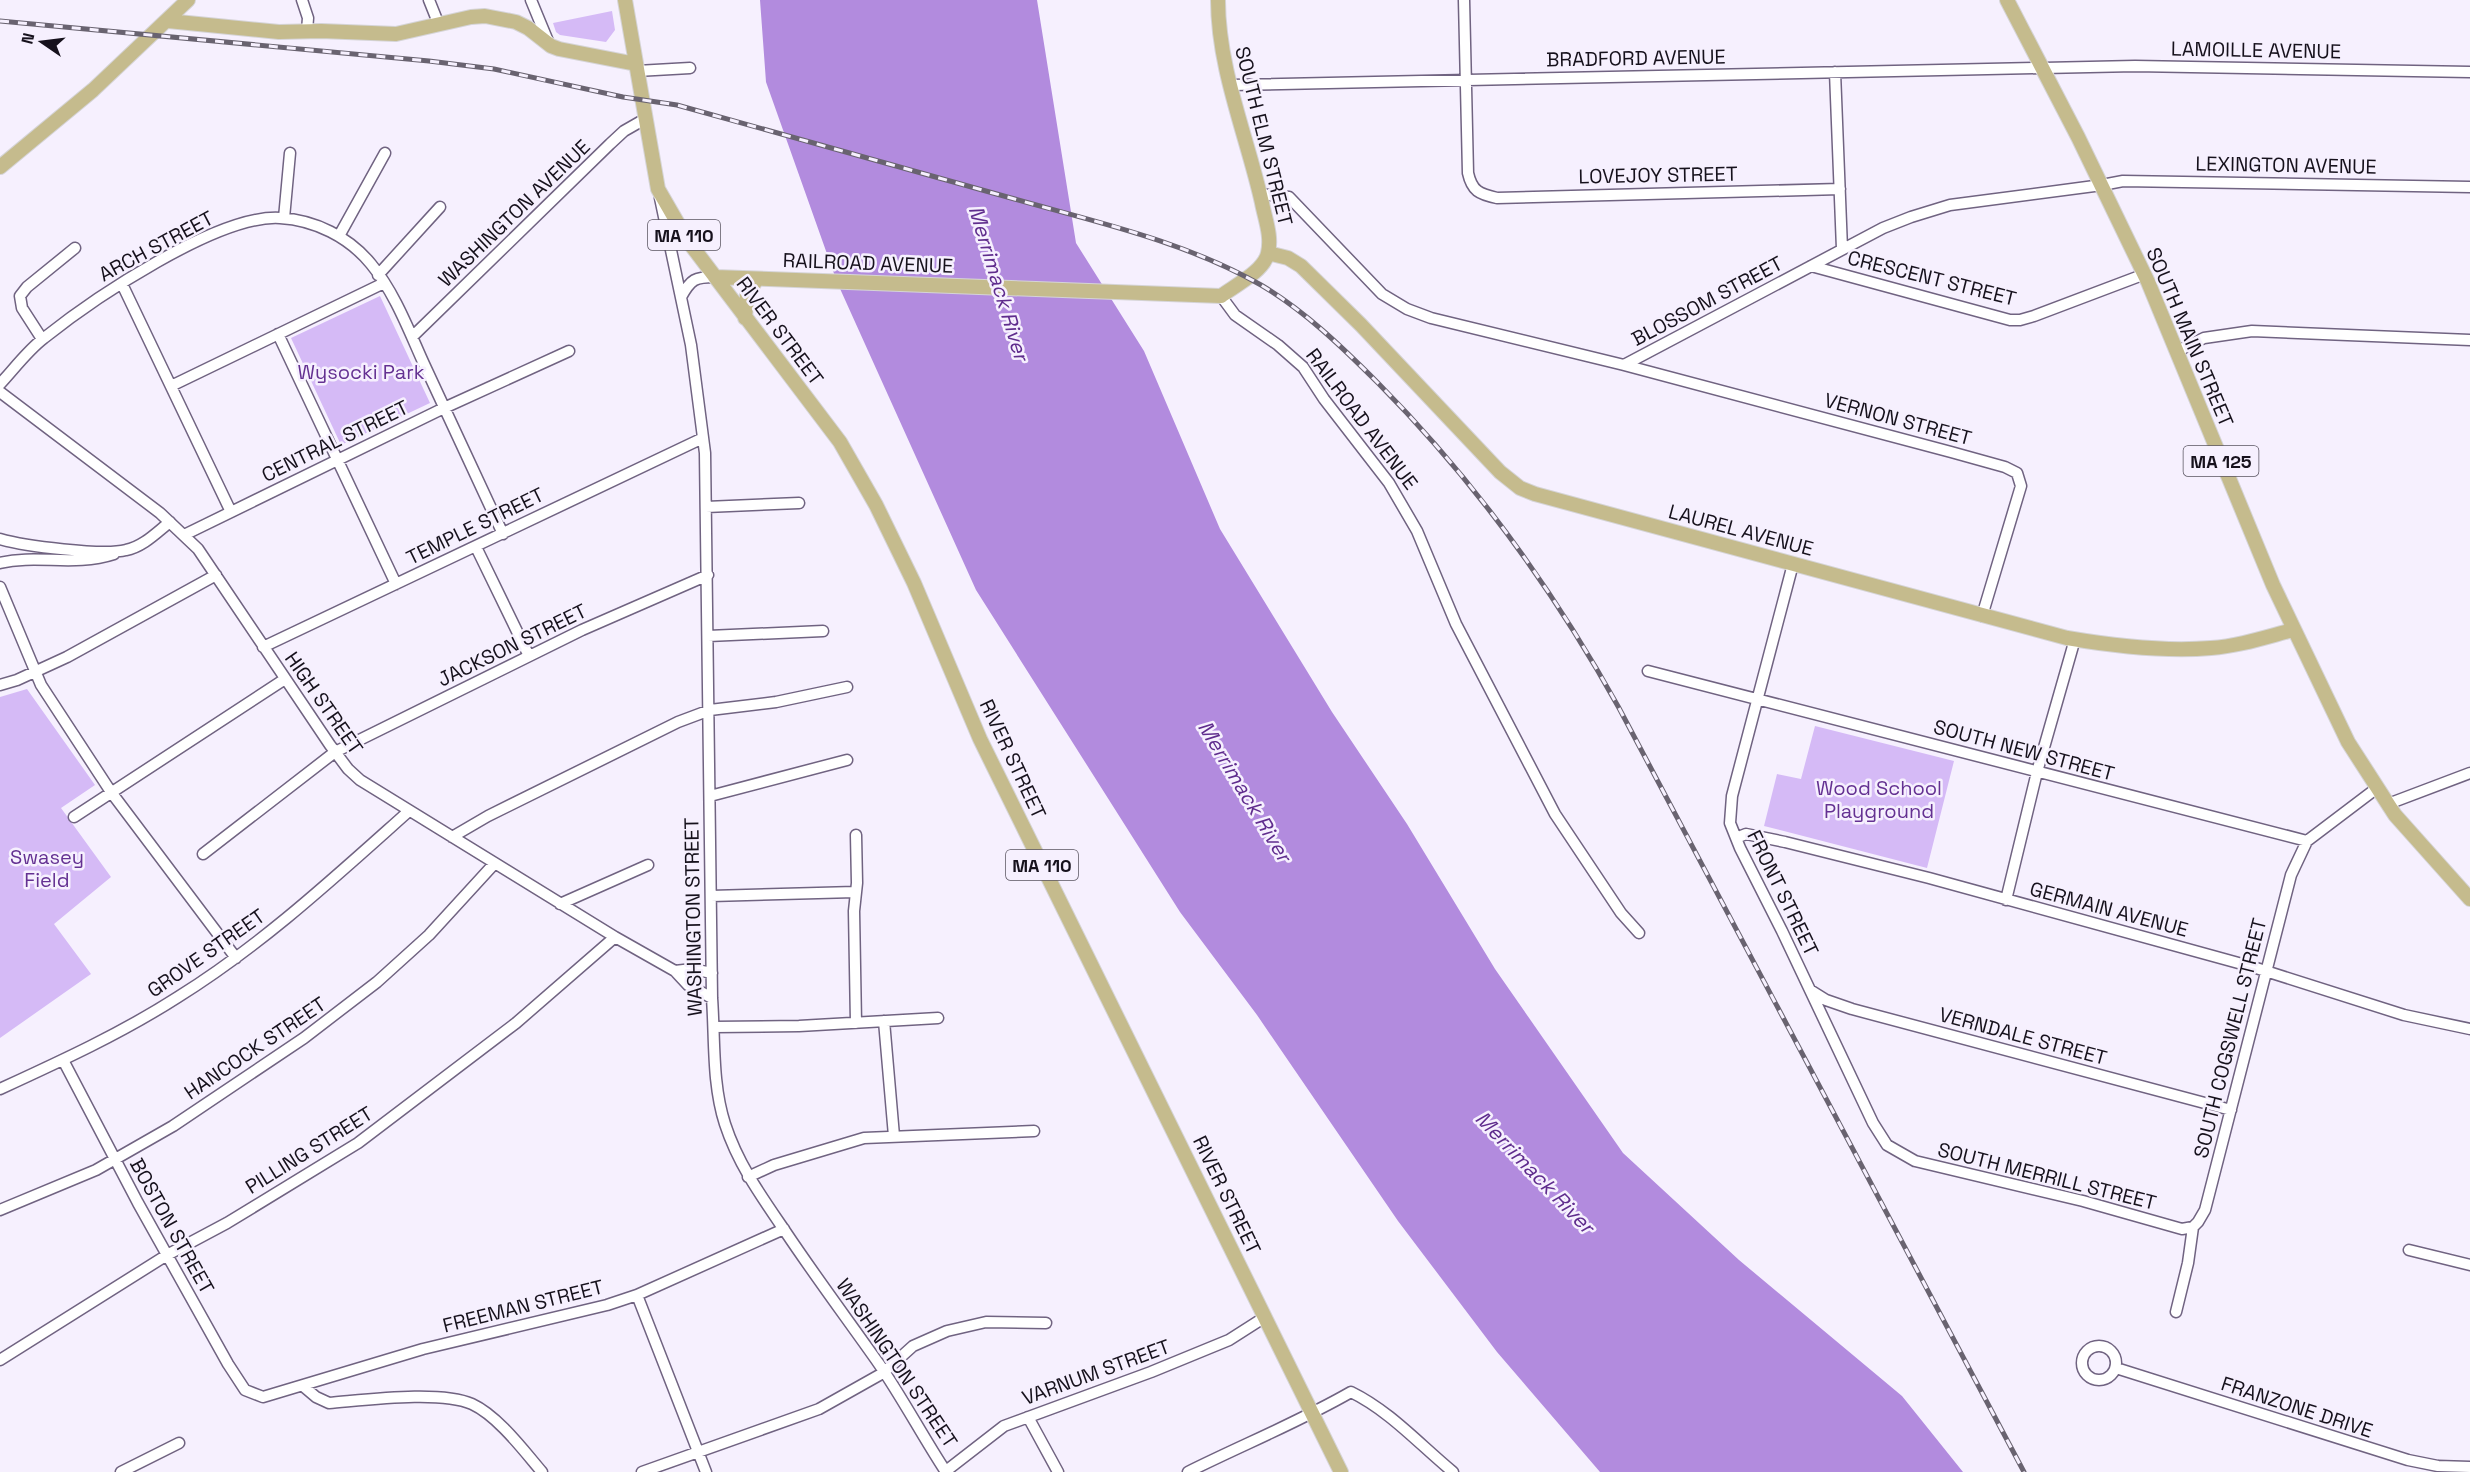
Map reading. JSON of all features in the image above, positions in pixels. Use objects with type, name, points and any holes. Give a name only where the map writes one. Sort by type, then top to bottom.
[{"type":"main road","points":[[0,166],[93,90],[188,0]]},
{"type":"main road","name":"WASHINGTON STREET","points":[[625,0],[658,189],[675,223],[715,277]]},
{"type":"main road","name":"SOUTH ELM STREET","points":[[1215,295],[1264,263],[1268,253],[1269,236],[1231,85],[1220,32],[1218,0]]},
{"type":"main road","name":"SOUTH MAIN STREET","points":[[2007,0],[2145,274],[2229,481],[2293,630],[2348,742],[2388,804],[2470,899]]},
{"type":"main road","points":[[168,21],[249,30],[396,34],[471,17],[501,18],[528,28],[550,46],[636,68]]},
{"type":"main road","name":"LAUREL AVENUE","points":[[1268,253],[1288,258],[1301,266],[1361,325],[1500,472],[1520,488],[1552,499],[1982,616],[2075,639],[2141,648],[2180,649],[2240,644],[2293,630]]},
{"type":"main road","name":"RAILROAD AVENUE","points":[[715,277],[1215,295]]},
{"type":"main road","name":"RIVER STREET","points":[[715,277],[840,442],[876,506],[914,583],[980,739],[1341,1472]]},
{"type":"main road","points":[[745,318],[747,295],[758,279]]},
{"type":"street","points":[[302,0],[308,18],[307,31]]},
{"type":"street","points":[[429,0],[439,25]]},
{"type":"street","points":[[531,0],[550,46]]},
{"type":"street","points":[[1464,0],[1465,80]]},
{"type":"street","name":"LAMOILLE AVENUE","points":[[2042,67],[2135,66],[2470,72]]},
{"type":"street","name":"BRADFORD AVENUE","points":[[1231,85],[2042,67]]},
{"type":"street","points":[[636,68],[690,68]]},
{"type":"street","points":[[1835,72],[1842,249]]},
{"type":"street","name":"LOVEJOY STREET","points":[[1465,80],[1468,173],[1471,186],[1479,194],[1497,198],[1840,189]]},
{"type":"street","name":"WASHINGTON AVENUE","points":[[411,338],[610,144],[624,131],[645,119]]},
{"type":"street","points":[[284,218],[290,153]]},
{"type":"street","points":[[339,236],[385,153]]},
{"type":"street","name":"LEXINGTON AVENUE","points":[[2102,185],[2123,181],[2168,180],[2470,187]]},
{"type":"street","name":"BLOSSOM STREET","points":[[1260,194],[1289,197],[1382,294],[1407,309],[1442,321],[1624,365],[1883,228],[1950,205],[2102,185]]},
{"type":"street","name":"WASHINGTON STREET","points":[[658,189],[691,345],[703,438],[708,575],[712,998],[716,1068],[724,1123],[748,1177],[883,1373],[946,1472]]},
{"type":"street","points":[[171,386],[279,334],[381,279],[440,207]]},
{"type":"street","name":"ARCH STREET","points":[[0,384],[42,339],[86,306],[216,232],[252,220],[284,218],[306,222],[339,236],[354,246],[381,279],[503,534]]},
{"type":"street","points":[[42,339],[22,308],[20,296],[27,287],[75,248]]},
{"type":"street","name":"CRESCENT STREET","points":[[1811,266],[2010,320],[2034,316],[2145,274]]},
{"type":"street","points":[[681,297],[689,284],[699,277],[715,277]]},
{"type":"street","points":[[122,284],[231,512]]},
{"type":"street","name":"RAILROAD AVENUE","points":[[1215,295],[1235,315],[1278,345],[1303,367],[1324,399],[1389,483],[1417,531],[1456,624],[1555,814],[1621,913],[1639,933]]},
{"type":"street","points":[[2178,351],[2204,338],[2252,331],[2470,340]]},
{"type":"street","points":[[279,334],[396,584]]},
{"type":"street","name":"CENTRAL STREET","points":[[183,535],[444,408],[569,351]]},
{"type":"street","name":"VERNON STREET","points":[[1624,365],[1951,452],[2005,467],[2017,473],[2020,486],[1982,616]]},
{"type":"street","name":"HIGH STREET","points":[[1,397],[170,522],[198,549],[335,752],[360,780],[560,904],[675,971],[688,985],[712,998]]},
{"type":"street","name":"TEMPLE STREET","points":[[263,647],[703,438]]},
{"type":"street","points":[[706,507],[799,503]]},
{"type":"street","points":[[0,562],[89,560],[126,551],[148,539],[170,522]]},
{"type":"street","points":[[0,539],[56,548],[126,551]]},
{"type":"street","points":[[476,547],[529,656]]},
{"type":"street","name":"FRONT STREET","points":[[1793,564],[1732,796],[1730,824],[1873,1123],[1887,1145],[1894,1151]]},
{"type":"street","points":[[0,685],[36,672],[67,657],[216,575]]},
{"type":"street","name":"JACKSON STREET","points":[[203,854],[335,752],[621,612],[708,575]]},
{"type":"street","points":[[0,587],[41,685],[111,792],[236,958]]},
{"type":"street","points":[[708,636],[823,631]]},
{"type":"street","points":[[2006,900],[2037,772],[2075,639]]},
{"type":"street","name":"SOUTH NEW STREET","points":[[1648,671],[2307,841]]},
{"type":"street","points":[[74,817],[285,679]]},
{"type":"street","points":[[452,837],[488,816],[646,738],[710,710],[776,702],[846,687]]},
{"type":"street","points":[[710,796],[846,760]]},
{"type":"street","points":[[2388,804],[2470,773]]},
{"type":"street","points":[[2307,841],[2377,788]]},
{"type":"street","name":"GROVE STREET","points":[[0,1089],[63,1060],[148,1015],[236,958],[321,890],[409,811]]},
{"type":"street","name":"GERMAIN AVENUE","points":[[1736,838],[1746,834],[1785,842],[2266,971],[2404,1015],[2470,1029]]},
{"type":"street","points":[[856,835],[856,1023]]},
{"type":"street","name":"SOUTH COGSWELL STREET","points":[[2193,1227],[2205,1210],[2291,875],[2307,841]]},
{"type":"street","name":"HANCOCK STREET","points":[[0,1210],[96,1170],[173,1126],[341,1011],[429,935],[495,864]]},
{"type":"street","points":[[560,904],[648,865]]},
{"type":"street","points":[[711,896],[855,892]]},
{"type":"street","name":"PILLING STREET","points":[[0,1360],[167,1255],[237,1217],[389,1121],[524,1017],[615,937]]},
{"type":"street","name":"HIGH STREET","points":[[675,971],[692,969],[712,973]]},
{"type":"street","name":"VERNDALE STREET","points":[[1810,990],[1826,1000],[1852,1009],[2230,1110]]},
{"type":"street","points":[[714,1027],[938,1018]]},
{"type":"street","points":[[884,1021],[894,1136]]},
{"type":"street","name":"BOSTON STREET","points":[[63,1060],[114,1159],[241,1385],[245,1390],[263,1396]]},
{"type":"street","points":[[748,1177],[774,1165],[864,1138],[1034,1131]]},
{"type":"street","name":"SOUTH MERRILL STREET","points":[[1894,1151],[1930,1166],[1949,1168],[2072,1198],[2182,1229],[2193,1227]]},
{"type":"street","points":[[2176,1312],[2193,1227]]},
{"type":"street","name":"FREEMAN STREET","points":[[263,1396],[423,1349],[607,1305],[637,1295],[784,1229]]},
{"type":"street","points":[[2409,1250],[2470,1265]]},
{"type":"street","points":[[637,1295],[706,1472]]},
{"type":"street","name":"VARNUM STREET","points":[[946,1472],[1004,1426],[1151,1372],[1229,1340],[1265,1317]]},
{"type":"street","points":[[642,1472],[819,1409],[883,1373],[913,1346],[947,1331],[986,1322],[1046,1323]]},
{"type":"street","name":"FRANZONE DRIVE","points":[[2116,1368],[2401,1458],[2438,1466],[2470,1467]]},
{"type":"street","points":[[303,1386],[316,1397],[329,1403],[455,1398],[474,1405],[497,1424],[542,1472]]},
{"type":"street","points":[[1188,1472],[1312,1414],[1351,1392],[1368,1400],[1454,1472]]},
{"type":"street","points":[[1028,1417],[1058,1472]]},
{"type":"street","points":[[121,1472],[179,1443]]},
{"type":"green space","points":[[612,11],[615,30],[606,42],[560,35],[556,32],[553,23]]},
{"type":"green space","name":"Wysocki Park","points":[[380,296],[430,403],[341,445],[291,338]]},
{"type":"green space","name":"Swasey Field","points":[[27,689],[95,785],[61,808],[111,877],[54,924],[91,974],[0,1038],[0,697]]},
{"type":"green space","name":"Wood School Playground","points":[[1815,726],[1954,761],[1927,868],[1764,826],[1777,774],[1801,779]]},
{"type":"water","name":"Merrimack River","points":[[760,0],[1037,0],[1076,243],[1144,351],[1220,529],[1332,712],[1407,824],[1495,969],[1623,1153],[1739,1260],[1902,1396],[1963,1472],[1600,1472],[1497,1352],[1398,1221],[1257,1015],[1180,912],[976,590],[837,282],[766,82]]},
{"type":"railway","points":[[0,21],[494,69],[623,97],[677,105],[1107,224],[1170,244],[1232,270],[1261,285],[1293,306],[1364,370],[1447,458],[1510,537],[1594,664],[2024,1472]]}]
